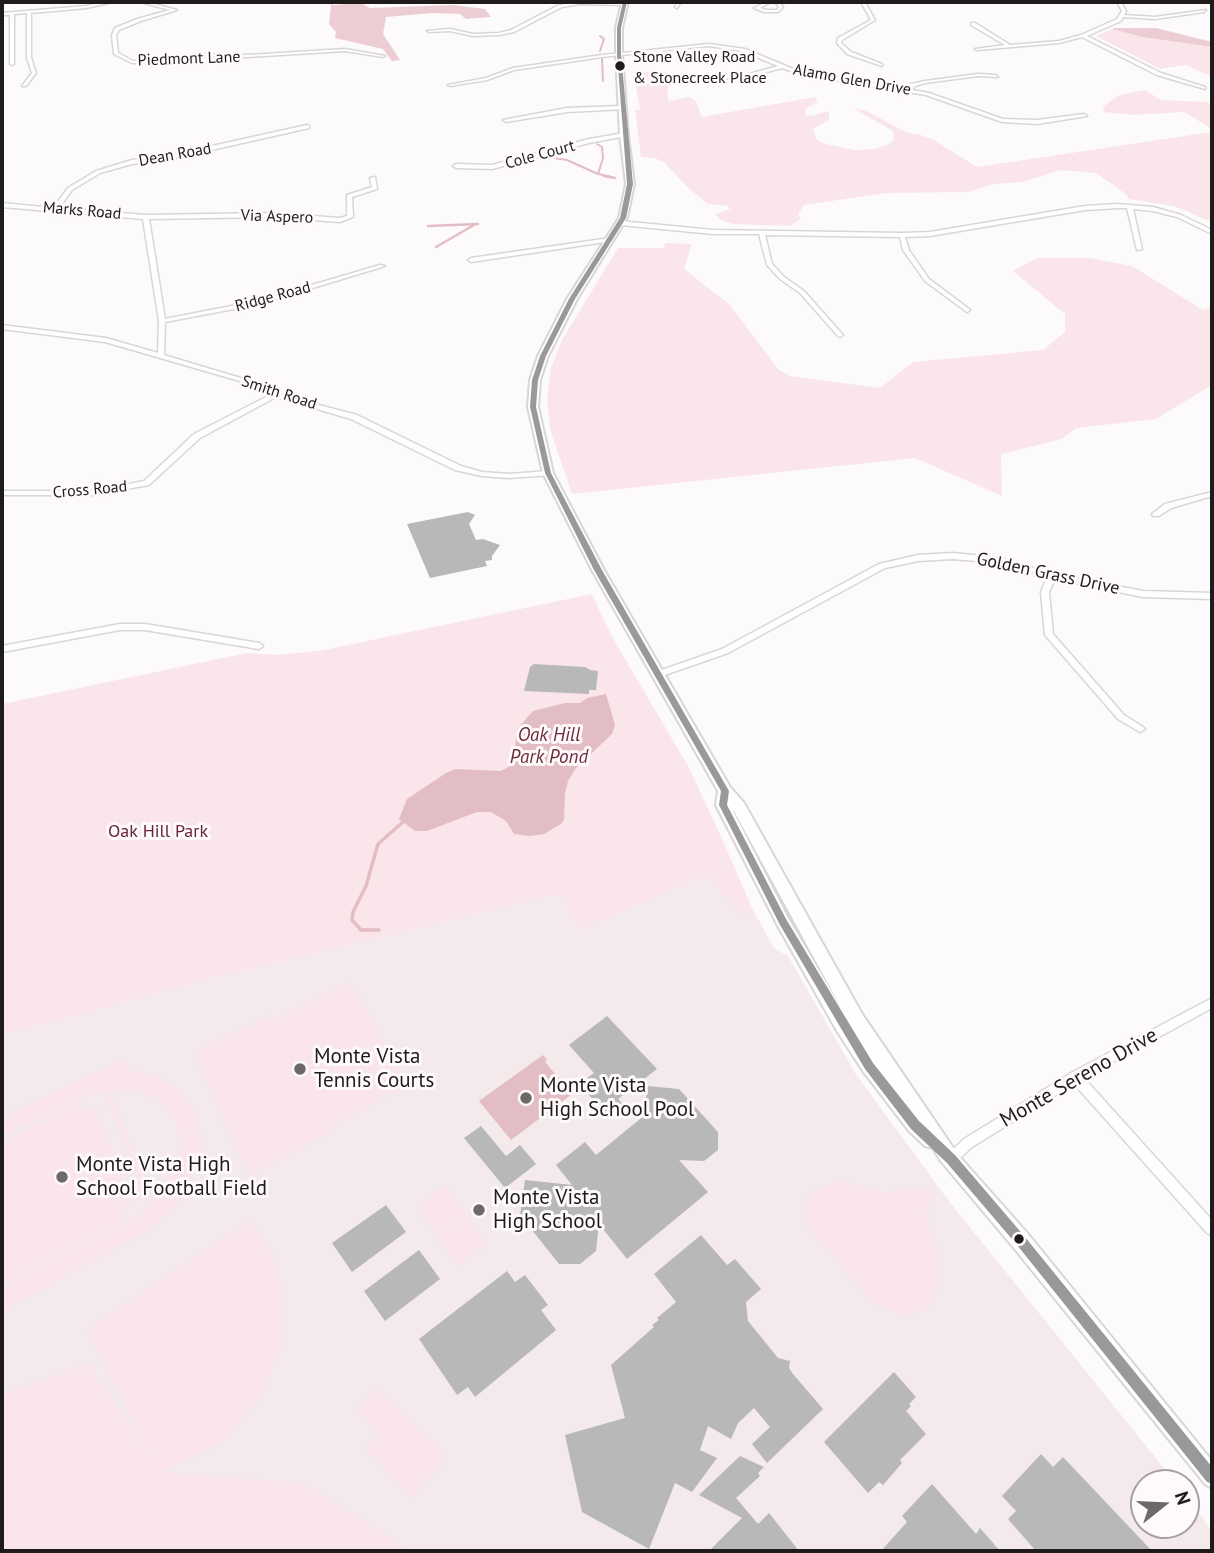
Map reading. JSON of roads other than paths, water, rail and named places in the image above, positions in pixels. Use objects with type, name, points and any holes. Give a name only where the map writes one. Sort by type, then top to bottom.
[{"type":"street","points":[[2,14],[86,7],[111,2]]},
{"type":"street","name":"Piedmont Lane","points":[[142,2],[175,10],[117,29],[114,35],[116,54],[132,62],[204,55],[248,56],[345,50],[383,56]]},
{"type":"street","points":[[769,2],[756,8],[767,12],[778,10],[781,7],[777,2]]},
{"type":"street","points":[[863,2],[873,20],[840,38],[839,43],[849,53],[880,65]]},
{"type":"street","points":[[1035,3],[1048,2]]},
{"type":"street","points":[[1119,2],[1123,6],[1123,16]]},
{"type":"street","points":[[429,31],[450,30],[473,35],[499,34],[512,31],[566,4],[624,3],[619,54],[630,184],[620,223],[572,299],[543,356],[535,380],[533,407],[548,473],[598,570],[725,791],[723,805],[783,922],[869,1066],[915,1125],[951,1158],[1021,1241],[1212,1477]]},
{"type":"street","points":[[977,49],[1059,42],[1115,23],[1123,16],[1155,18],[1204,11]]},
{"type":"street","points":[[24,85],[34,73],[29,58],[29,12]]},
{"type":"street","points":[[12,13],[12,64]]},
{"type":"street","points":[[973,24],[1010,46]]},
{"type":"street","points":[[1083,36],[1160,74],[1203,88]]},
{"type":"street","name":"Alamo Glen Drive","points":[[450,85],[487,79],[513,69],[687,46],[720,46],[743,50],[802,74],[940,97],[988,116],[1015,122],[1084,116]]},
{"type":"street","points":[[719,84],[780,66]]},
{"type":"street","points":[[909,91],[913,85],[925,82],[978,75],[996,76]]},
{"type":"street","points":[[833,89],[839,80]]},
{"type":"street","points":[[506,120],[567,110],[623,108]]},
{"type":"street","name":"Dean Road","points":[[56,208],[70,189],[98,172],[132,162],[167,158],[307,127]]},
{"type":"street","name":"Cole Court","points":[[456,166],[492,167],[624,135]]},
{"type":"street","name":"Via Aspero","points":[[146,217],[273,215],[340,220],[350,217],[349,196],[374,188],[373,178]]},
{"type":"street","name":"Marks Road","points":[[2,205],[146,217],[162,321],[161,357]]},
{"type":"street","points":[[620,223],[713,233],[902,235],[943,232],[1085,208],[1129,206],[1179,216],[1212,232]]},
{"type":"street","points":[[1129,206],[1139,249]]},
{"type":"street","points":[[762,234],[769,264],[782,278],[802,292],[840,335]]},
{"type":"street","points":[[902,235],[906,250],[927,280],[967,310]]},
{"type":"street","points":[[471,260],[610,240]]},
{"type":"street","name":"Ridge Road","points":[[162,321],[258,303],[382,266]]},
{"type":"street","name":"Smith Road","points":[[2,327],[106,340],[252,383],[275,395],[354,417],[458,468],[482,474],[509,476],[548,473]]},
{"type":"street","name":"Cross Road","points":[[2,493],[92,493],[146,483],[197,436],[275,395]]},
{"type":"street","points":[[1156,514],[1168,506],[1212,495]]},
{"type":"street","name":"Golden Grass Drive","points":[[659,674],[727,650],[846,583],[899,561],[953,556],[1001,561],[1052,576],[1143,594],[1212,596]]},
{"type":"street","points":[[1052,576],[1045,592],[1049,635],[1121,717],[1140,729]]},
{"type":"street","points":[[2,649],[120,627],[145,627],[259,646]]},
{"type":"street","name":"Monte Sereno Drive","points":[[951,1158],[968,1143],[1075,1077],[1212,1003]]},
{"type":"street","points":[[1075,1077],[1212,1229]]},
{"type":"water","name":"Oak Hill Park Pond","points":[[606,694],[615,725],[612,734],[576,768],[568,781],[564,820],[561,824],[544,834],[529,836],[514,834],[506,821],[491,812],[477,812],[427,831],[415,831],[399,819],[407,799],[446,773],[456,769],[501,771],[510,766],[514,757],[517,729],[533,711],[565,703],[580,703],[587,698]]},
{"type":"water","name":"Monte Vista High School Pool","points":[[543,1055],[547,1060],[545,1062],[572,1094],[511,1140],[479,1101]]},
{"type":"waterway","points":[[600,36],[604,39],[600,51]]},
{"type":"waterway","points":[[602,59],[603,81]]},
{"type":"waterway","points":[[597,144],[602,147],[603,158],[598,174]]},
{"type":"waterway","points":[[554,158],[567,160],[598,174]]},
{"type":"waterway","points":[[598,174],[612,177]]},
{"type":"waterway","points":[[604,176],[615,178]]},
{"type":"waterway","points":[[428,226],[478,224]]},
{"type":"waterway","points":[[436,247],[474,225]]},
{"type":"waterway","points":[[379,930],[361,930],[352,920],[353,912],[366,886],[378,844],[403,822]]},
{"type":"place","name":"Stone Valley Road & Stonecreek Place","points":[[620,66]]},
{"type":"place","name":"Monte Vista Tennis Courts","points":[[300,1069]]},
{"type":"place","name":"Monte Vista High School Pool","points":[[526,1098]]},
{"type":"place","name":"Monte Vista High School Football Field","points":[[62,1177]]},
{"type":"place","name":"Monte Vista High School","points":[[479,1210]]},
{"type":"park label","name":"Oak Hill Park","points":[[158,832]]}]
